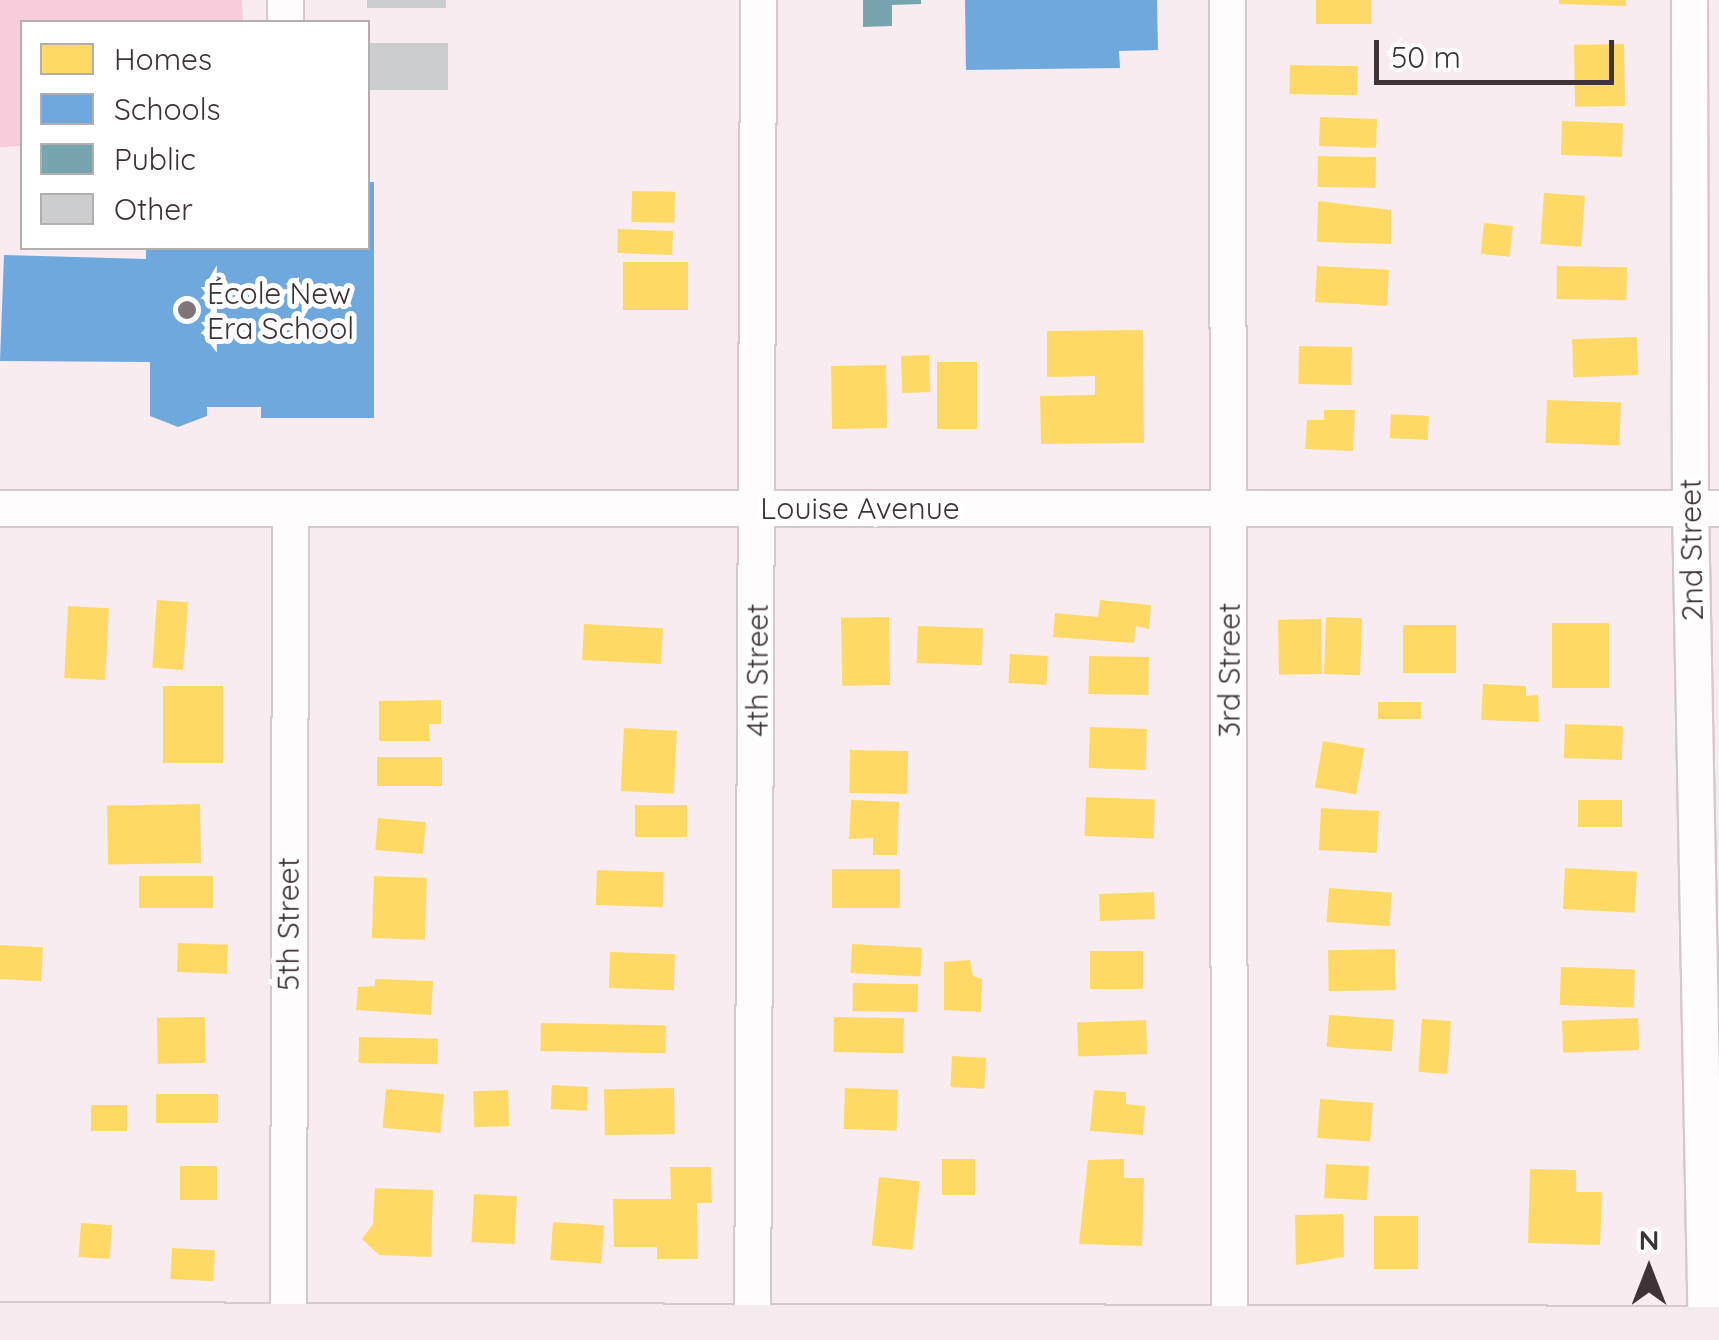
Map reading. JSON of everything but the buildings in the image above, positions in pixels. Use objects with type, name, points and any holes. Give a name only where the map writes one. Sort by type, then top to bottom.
[{"type":"main road","points":[[0,1330],[288,1335],[1711,1336]]},
{"type":"street","name":"4th Street","points":[[752,1334],[758,0]]},
{"type":"street","name":"3rd Street","points":[[1227,0],[1229,1335]]},
{"type":"street","name":"2nd Street","points":[[1688,0],[1704,508],[1711,1336]]},
{"type":"street","name":"Louise Avenue","points":[[0,508],[1704,508]]},
{"type":"street","name":"5th Street","points":[[288,1335],[290,508]]},
{"type":"shaded area","points":[[0,0],[242,0],[243,20],[20,20],[20,146],[0,147]]},
{"type":"place","name":"École New Era School","points":[[187,310]]}]
